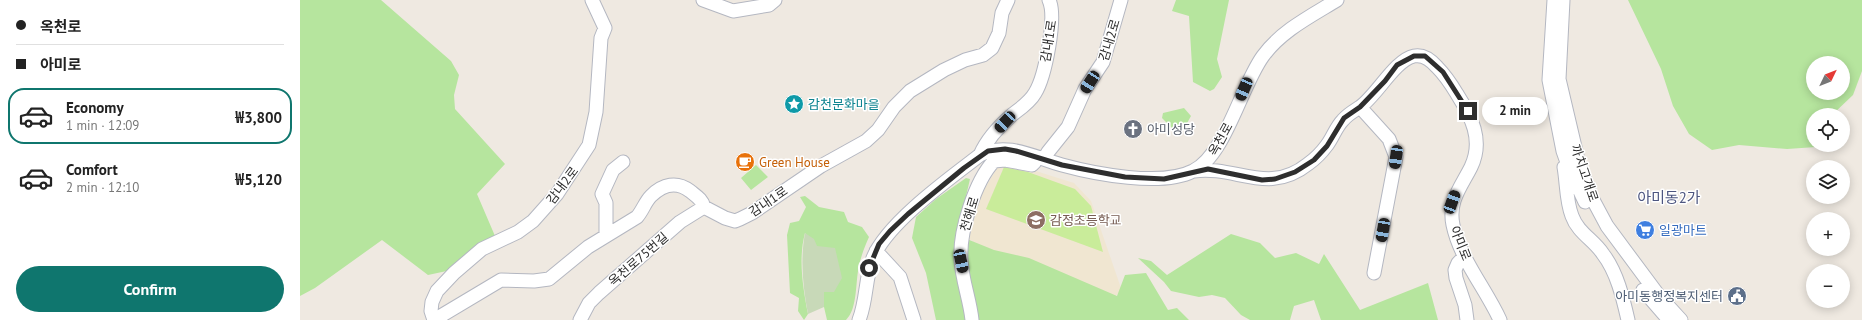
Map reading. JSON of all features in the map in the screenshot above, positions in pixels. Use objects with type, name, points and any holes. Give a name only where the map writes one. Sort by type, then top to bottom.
[{"type":"street","name":"감내2로","points":[[434,320],[431,311],[432,302],[437,291],[454,273],[482,249],[518,232],[533,221],[557,194],[590,145],[596,112],[601,38],[605,28],[592,0]]},
{"type":"street","points":[[703,0],[733,11],[769,5],[775,0]]},
{"type":"street","name":"감내1로","points":[[434,320],[489,285],[501,280],[534,281],[548,278],[588,246],[637,217],[651,196],[668,185],[677,184],[685,187],[703,202],[704,207],[725,218],[735,221],[752,213],[821,166],[866,141],[878,130],[894,107],[910,91],[944,70],[965,60],[983,55],[992,48],[999,32],[1002,13],[1008,0]]},
{"type":"street","name":"감내1로","points":[[980,155],[985,144],[998,129],[1036,93],[1040,83],[1050,38],[1052,6],[1049,0]]},
{"type":"street","name":"감내2로","points":[[1042,158],[1068,127],[1085,89],[1104,62],[1121,0]]},
{"type":"street","name":"옥천로","points":[[859,320],[864,308],[869,268],[879,244],[908,214],[980,155],[988,151],[1005,149],[1042,158],[1062,165],[1125,177],[1164,179],[1194,171],[1209,160],[1217,148],[1250,76],[1264,55],[1285,33],[1337,0]]},
{"type":"street","points":[[1554,0],[1549,80],[1569,168],[1600,230],[1654,305],[1669,320]]},
{"type":"street","name":"까치고개로","points":[[1563,0],[1559,79],[1579,164],[1592,198],[1607,226],[1659,296],[1681,320]]},
{"type":"street","name":"아미로","points":[[1194,171],[1208,169],[1262,180],[1270,180],[1295,172],[1314,160],[1327,146],[1344,118],[1360,107],[1385,81],[1397,65],[1414,56],[1425,56],[1443,72],[1472,118],[1477,148],[1471,166],[1456,191],[1452,202],[1453,226],[1465,256],[1493,304],[1500,320]]},
{"type":"street","points":[[1360,107],[1390,140],[1395,150],[1396,157],[1374,273]]},
{"type":"street","points":[[1217,148],[1220,164],[1229,173]]},
{"type":"street","points":[[1564,151],[1562,159],[1567,185],[1567,201],[1572,217],[1583,234],[1603,253],[1623,298],[1628,320]]},
{"type":"street","name":"천해로","points":[[972,320],[970,300],[961,261],[961,241],[974,195],[989,166],[994,161],[1005,160],[1032,164],[1042,158]]},
{"type":"street","points":[[606,236],[606,203],[602,194],[613,170],[622,162]]},
{"type":"street","name":"옥천로75번길","points":[[580,320],[589,303],[599,293],[680,222],[704,207]]},
{"type":"street","points":[[876,251],[900,277],[914,320]]},
{"type":"street","points":[[1465,256],[1458,263],[1455,270],[1456,278],[1465,305],[1467,320]]},
{"type":"shaded area","name":"감정초등학교","points":[[999,165],[1023,167],[1074,183],[1091,201],[1122,291],[1114,297],[1002,259],[969,239],[980,196]]},
{"type":"green space","points":[[300,0],[381,0],[451,61],[459,75],[454,95],[455,109],[505,164],[477,194],[495,236],[485,240],[456,269],[428,275],[382,240],[315,288],[300,296]]},
{"type":"green space","points":[[1176,0],[1229,0],[1217,59],[1222,77],[1214,89],[1210,91],[1193,82],[1189,16],[1172,11]]},
{"type":"green space","points":[[1628,0],[1862,0],[1862,71],[1853,95],[1850,98],[1850,56],[1806,56],[1806,100],[1848,100],[1839,108],[1806,108],[1806,148],[1787,149],[1739,145],[1712,150],[1689,134],[1673,106],[1661,69]]},
{"type":"green space","points":[[1184,108],[1191,116],[1186,125],[1174,130],[1162,118],[1163,113]]},
{"type":"green space","points":[[756,165],[768,177],[751,190],[741,178]]},
{"type":"green space","points":[[1004,167],[1028,172],[1075,189],[1091,206],[1103,252],[986,209]]},
{"type":"green space","points":[[966,178],[970,179],[957,235],[994,250],[1029,258],[1117,296],[1125,275],[1146,273],[1168,310],[1177,308],[1189,320],[936,320],[926,273],[912,238],[916,217],[936,199]]},
{"type":"green space","points":[[805,196],[819,207],[844,212],[848,222],[862,227],[869,237],[860,262],[853,309],[846,320],[827,320],[816,246],[805,233],[802,263],[803,284],[808,314],[804,320],[798,311],[799,298],[790,293],[787,235],[790,223],[799,221],[806,207],[800,197]]},
{"type":"green space","points":[[805,233],[814,239],[817,246],[835,248],[842,278],[834,292],[824,292],[824,307],[808,314],[803,274],[803,243]]},
{"type":"green space","points":[[1231,234],[1260,243],[1275,258],[1296,253],[1319,264],[1324,254],[1360,310],[1428,283],[1438,320],[1321,320],[1314,300],[1294,306],[1290,320],[1250,320],[1241,315],[1225,298],[1212,295],[1199,297],[1171,291],[1164,282],[1138,258],[1151,261],[1167,275]]},
{"type":"place","name":"감천문화마을","points":[[794,104]]},
{"type":"place","name":"아미성당","points":[[1133,129]]},
{"type":"place","name":"Green House","points":[[745,162]]},
{"type":"place","name":"감정초등학교","points":[[1036,220]]},
{"type":"place","name":"일광마트","points":[[1645,230]]},
{"type":"place","name":"아미동행정복지센터","points":[[1737,296]]},
{"type":"district","name":"아미동2가","points":[[1669,198]]},
{"type":"route","points":[[869,268],[879,244],[890,231],[908,214],[964,168],[980,155],[988,151],[1005,149],[1016,151],[1062,165],[1125,177],[1164,179],[1208,169],[1262,180],[1275,179],[1295,172],[1314,160],[1327,146],[1337,127],[1344,118],[1352,111],[1360,107],[1385,81],[1397,65],[1414,56],[1425,56],[1443,72],[1468,111]]}]
